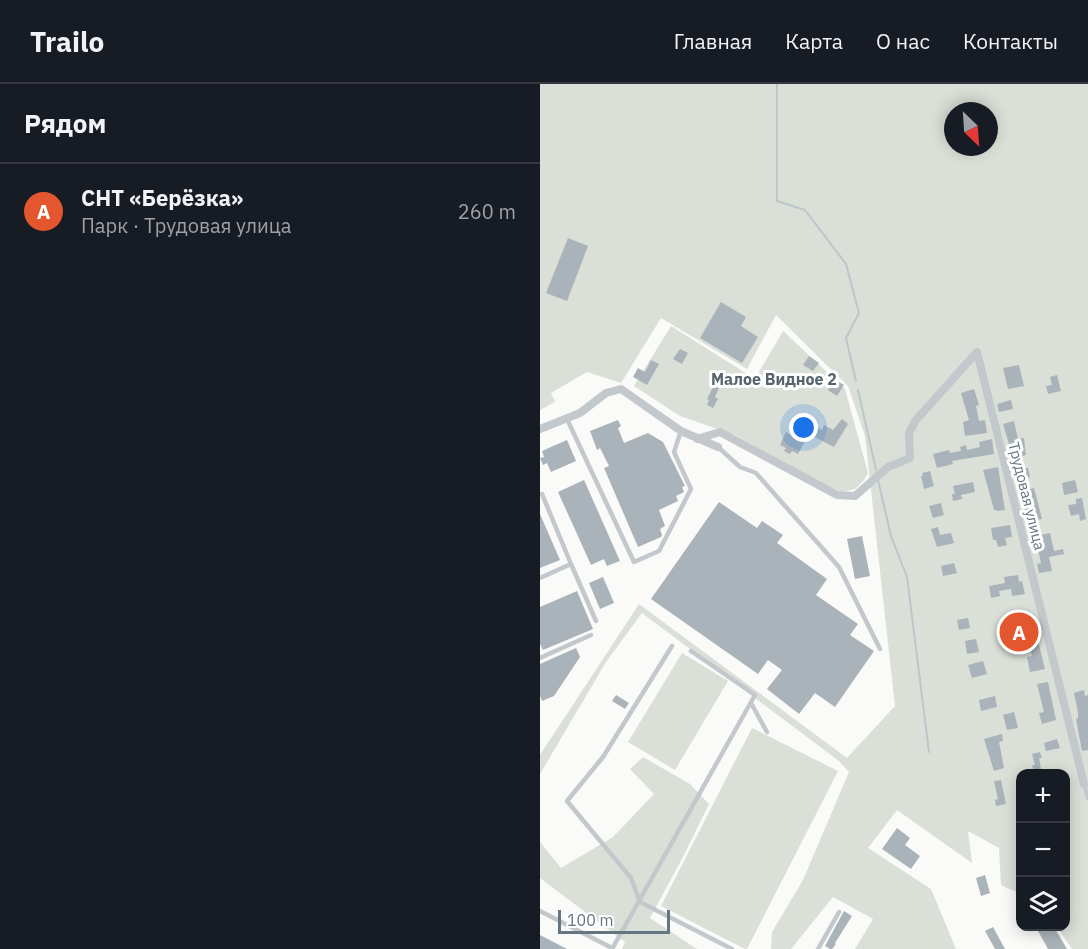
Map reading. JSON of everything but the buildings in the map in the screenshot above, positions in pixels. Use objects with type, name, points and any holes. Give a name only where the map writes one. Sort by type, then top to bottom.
[{"type":"street","name":"Трудовая улица","points":[[697,439],[720,432],[837,495],[855,496],[888,467],[910,458],[909,433],[916,420],[977,352],[1084,784]]},
{"type":"street","points":[[540,429],[580,413],[606,393],[621,389],[681,431],[718,447]]},
{"type":"lane","points":[[567,418],[634,562],[660,551],[691,489],[674,452],[681,431]]},
{"type":"lane","points":[[718,447],[741,467],[756,473],[839,567],[880,649]]},
{"type":"lane","points":[[541,493],[596,621]]},
{"type":"lane","points":[[540,578],[572,564]]},
{"type":"lane","points":[[540,658],[591,635]]},
{"type":"lane","points":[[672,646],[603,757],[567,801],[631,878],[640,902],[732,949]]},
{"type":"lane","points":[[540,910],[612,949],[640,902],[755,695],[691,651]]},
{"type":"lane","points":[[751,703],[767,732]]},
{"type":"lane","points":[[1084,784],[1088,798]]},
{"type":"lane","points":[[818,949],[838,912]]},
{"type":"shaded area","points":[[540,84],[1088,84],[1088,949],[1072,949],[1060,931],[1070,931],[1070,769],[1016,769],[1016,892],[1001,885],[999,848],[968,831],[972,863],[897,810],[868,848],[931,889],[956,949],[855,949],[873,919],[833,897],[791,949],[771,949],[772,932],[803,880],[849,772],[839,761],[642,613],[606,662],[540,774],[540,755],[639,604],[847,758],[895,706],[865,436],[848,386],[776,315],[747,369],[661,318],[621,383],[587,372],[551,393],[555,402],[540,410]]},
{"type":"shaded area","points":[[671,326],[755,379],[783,331],[845,389],[868,473],[864,480],[855,489],[841,492],[813,480],[735,435],[680,416],[634,386]]},
{"type":"shaded area","points":[[682,653],[728,681],[675,770],[628,742]]},
{"type":"shaded area","points":[[752,728],[838,771],[745,949],[661,906]]},
{"type":"shaded area","points":[[643,757],[690,784],[709,804],[650,918],[697,949],[622,949],[625,942],[540,878],[540,842],[561,868],[613,837],[654,794],[630,769]]},
{"type":"waterway","points":[[777,84],[777,201],[805,210],[846,264],[859,313],[846,338],[856,381]]},
{"type":"waterway","points":[[858,390],[876,470]]},
{"type":"waterway","points":[[878,480],[891,536],[907,577],[929,752]]},
{"type":"place","name":"СНТ «Берёзка»","points":[[1019,632]]},
{"type":"district","name":"Малое Видное 2","points":[[774,379]]}]
